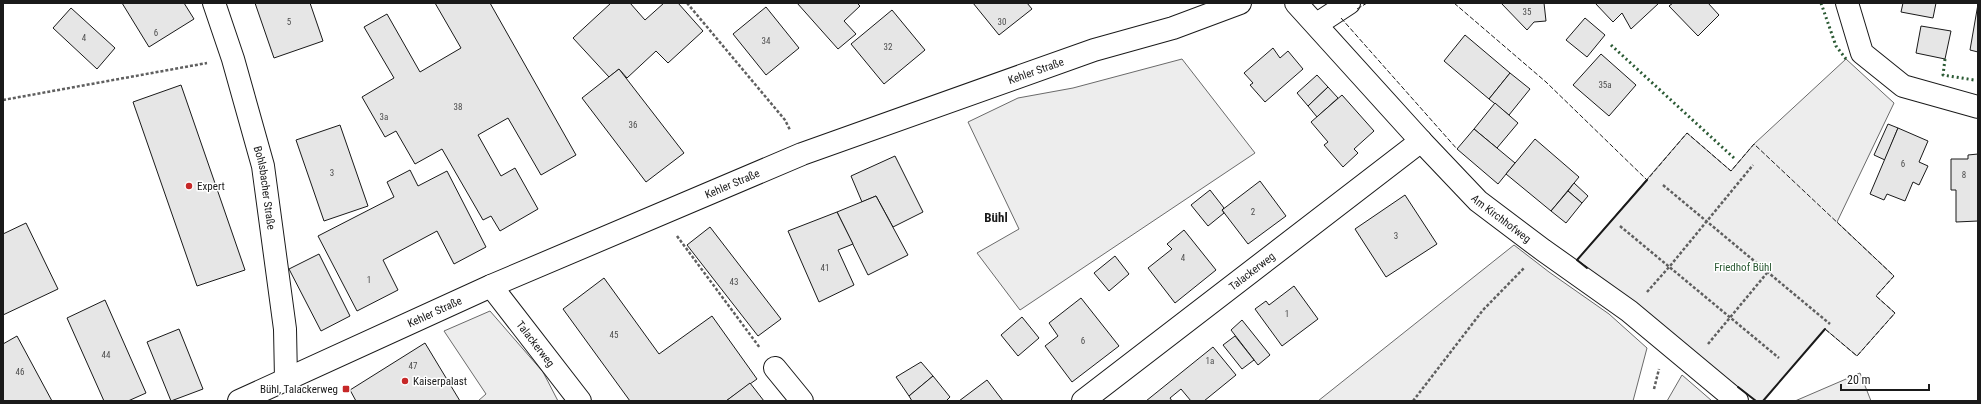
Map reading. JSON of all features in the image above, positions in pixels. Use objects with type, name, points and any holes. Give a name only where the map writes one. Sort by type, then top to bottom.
[{"type":"street","name":"Bohlsbacher Straße","points":[[214,3],[233,58],[264,166],[285,329],[286,379]]},
{"type":"street","name":"Kehler Straße","points":[[239,401],[491,286],[802,154],[1094,50],[1174,28],[1240,3]]},
{"type":"street","name":"Am Kirchhofweg","points":[[1296,3],[1317,24],[1421,141],[1478,201],[1542,250],[1629,311],[1737,401]]},
{"type":"street","points":[[1317,24],[1349,3]]},
{"type":"street","points":[[1847,3],[1862,54],[1903,86],[1978,107]]},
{"type":"street","name":"Talackerweg","points":[[1083,401],[1421,141]]},
{"type":"street","name":"Talackerweg","points":[[491,286],[580,401]]},
{"type":"street","points":[[775,368],[802,401]]},
{"type":"path","points":[[687,3],[784,120],[802,154]]},
{"type":"path","points":[[3,100],[233,58]]},
{"type":"path","points":[[1629,311],[1670,266],[1753,165]]},
{"type":"path","points":[[1663,185],[1830,324]]},
{"type":"path","points":[[660,213],[775,368]]},
{"type":"path","points":[[1620,226],[1670,266],[1778,358]]},
{"type":"path","points":[[1413,401],[1483,310],[1542,250]]},
{"type":"path","points":[[1692,363],[1767,273]]},
{"type":"shaded area","points":[[1182,59],[1255,153],[1020,310],[977,253],[1019,229],[968,122],[1018,98],[1073,88]]},
{"type":"shaded area","name":"Friedhof Bühl","points":[[1846,59],[1894,103],[1837,222],[1894,276],[1876,296],[1895,313],[1857,356],[1825,329],[1763,401],[1756,401],[1577,260],[1687,133],[1731,171],[1754,144]]},
{"type":"shaded area","points":[[1514,245],[1549,272],[1609,314],[1647,348],[1633,401],[1318,401]]},
{"type":"shaded area","points":[[490,311],[543,372],[558,401],[478,401],[486,394],[444,331]]},
{"type":"shaded area","points":[[1860,373],[1871,401],[1795,401]]},
{"type":"shaded area","points":[[1682,375],[1704,394],[1712,401],[1667,401]]},
{"type":"building","points":[[122,3],[184,3],[194,19],[149,47]]},
{"type":"building","points":[[255,3],[310,3],[323,41],[274,58]]},
{"type":"building","points":[[435,3],[490,3],[576,155],[541,175],[508,118],[478,135],[501,176],[515,168],[538,209],[500,231],[491,216],[483,220],[442,149],[415,164],[396,131],[385,137],[362,97],[394,78],[364,27],[387,14],[420,72],[461,48]]},
{"type":"building","points":[[611,3],[630,3],[645,20],[664,3],[678,3],[703,31],[668,63],[656,51],[627,78],[619,69],[609,77],[573,38]]},
{"type":"building","points":[[797,3],[857,3],[860,6],[844,21],[856,34],[838,49]]},
{"type":"building","points":[[973,3],[1027,3],[1032,9],[999,35]]},
{"type":"building","points":[[1501,3],[1544,3],[1546,21],[1534,22],[1527,30]]},
{"type":"building","points":[[1595,3],[1659,3],[1631,29],[1622,13],[1613,22]]},
{"type":"building","points":[[1673,3],[1708,3],[1719,15],[1698,36],[1669,6]]},
{"type":"building","points":[[1903,3],[1936,3],[1933,18],[1901,12]]},
{"type":"building","points":[[1978,4],[1978,52],[1970,50]]},
{"type":"building","points":[[766,7],[799,48],[766,75],[733,34]]},
{"type":"building","points":[[71,8],[115,48],[97,69],[53,28]]},
{"type":"building","points":[[892,10],[925,50],[884,84],[851,44]]},
{"type":"building","points":[[1585,18],[1605,35],[1587,57],[1566,40]]},
{"type":"building","points":[[1921,26],[1951,31],[1945,59],[1916,53]]},
{"type":"building","points":[[1465,35],[1510,73],[1489,99],[1444,61]]},
{"type":"building","points":[[1273,48],[1280,58],[1288,51],[1303,69],[1265,102],[1250,85],[1253,83],[1244,73]]},
{"type":"building","points":[[1601,54],[1636,85],[1609,116],[1573,85]]},
{"type":"building","points":[[619,69],[684,153],[646,182],[582,98]]},
{"type":"building","points":[[1510,73],[1530,89],[1509,115],[1489,99]]},
{"type":"building","points":[[1317,75],[1328,87],[1308,106],[1297,93]]},
{"type":"building","name":"Expert","points":[[181,85],[245,270],[197,286],[133,102]]},
{"type":"building","points":[[1328,87],[1338,98],[1317,117],[1308,106]]},
{"type":"building","points":[[1342,95],[1374,131],[1354,149],[1358,153],[1343,167],[1324,145],[1328,142],[1311,122]]},
{"type":"building","points":[[1495,103],[1518,123],[1497,148],[1474,129]]},
{"type":"building","points":[[1888,124],[1898,128],[1885,160],[1874,155]]},
{"type":"building","points":[[340,125],[368,206],[324,221],[296,140]]},
{"type":"building","points":[[1898,128],[1928,141],[1919,162],[1928,166],[1919,185],[1913,182],[1905,201],[1887,194],[1884,200],[1870,194]]},
{"type":"building","points":[[1474,129],[1515,163],[1498,184],[1457,149]]},
{"type":"building","points":[[1535,139],[1579,177],[1551,211],[1506,174]]},
{"type":"building","points":[[1978,154],[1978,221],[1956,222],[1956,190],[1951,190],[1951,159],[1968,159],[1968,155]]},
{"type":"building","points":[[895,156],[923,212],[893,227],[876,196],[862,202],[851,176]]},
{"type":"building","points":[[410,170],[418,186],[447,171],[486,247],[454,264],[437,231],[383,260],[398,290],[357,311],[318,236],[394,197],[387,182]]},
{"type":"building","points":[[1260,181],[1286,216],[1248,244],[1222,210]]},
{"type":"building","points":[[1574,183],[1588,196],[1582,203],[1568,191]]},
{"type":"building","points":[[1210,190],[1224,208],[1222,210],[1224,213],[1208,226],[1191,205]]},
{"type":"building","points":[[1568,191],[1582,203],[1566,223],[1551,211]]},
{"type":"building","points":[[1405,195],[1437,244],[1386,277],[1355,229]]},
{"type":"building","points":[[876,196],[908,255],[868,275],[837,212]]},
{"type":"building","points":[[837,212],[853,244],[838,250],[854,285],[819,302],[788,231]]},
{"type":"building","points":[[26,223],[58,289],[3,315],[3,234]]},
{"type":"building","points":[[710,227],[781,319],[758,336],[687,245]]},
{"type":"building","points":[[1184,230],[1216,270],[1175,303],[1148,268],[1172,249],[1167,244]]},
{"type":"building","points":[[319,254],[350,316],[321,331],[289,269]]},
{"type":"building","points":[[1115,256],[1129,274],[1109,291],[1094,273]]},
{"type":"building","points":[[604,278],[659,354],[712,316],[757,379],[726,401],[630,401],[563,309]]},
{"type":"building","points":[[1294,286],[1318,319],[1282,346],[1255,309],[1266,301],[1269,305]]},
{"type":"building","points":[[1081,298],[1119,346],[1072,382],[1045,346],[1058,336],[1049,323]]},
{"type":"building","points":[[105,300],[146,393],[128,401],[104,401],[67,318]]},
{"type":"building","points":[[1022,317],[1039,338],[1018,356],[1001,335]]},
{"type":"building","points":[[1242,320],[1270,355],[1258,365],[1231,330]]},
{"type":"building","points":[[179,329],[203,389],[171,401],[147,342]]},
{"type":"building","points":[[17,336],[52,401],[3,401],[3,344]]},
{"type":"building","points":[[1235,336],[1254,360],[1242,369],[1223,345]]},
{"type":"building","points":[[425,343],[460,401],[356,401],[350,390]]},
{"type":"building","points":[[1213,347],[1236,375],[1204,401],[1191,401],[1181,389],[1170,398],[1172,401],[1146,401]]},
{"type":"building","points":[[921,362],[933,376],[909,396],[896,377]]},
{"type":"building","points":[[933,376],[950,397],[946,401],[912,401],[909,396]]},
{"type":"building","points":[[987,380],[1003,401],[959,401]]},
{"type":"building","points":[[750,383],[764,401],[726,401]]},
{"type":"hedge","points":[[1821,3],[1836,46],[1846,59]]},
{"type":"hedge","points":[[1611,45],[1734,158]]},
{"type":"hedge","points":[[1945,59],[1943,75],[1974,80]]},
{"type":"fence","points":[[1357,9],[1367,3]]},
{"type":"fence","points":[[1454,3],[1546,82],[1647,180],[1687,133],[1731,171],[1754,144],[1894,276],[1876,296],[1895,313],[1857,356],[1825,329]]},
{"type":"fence","points":[[1341,18],[1457,149]]},
{"type":"wall","points":[[1587,268],[1577,260],[1647,180]]},
{"type":"wall","points":[[1763,401],[1825,329]]},
{"type":"wall","points":[[1738,387],[1756,401]]},
{"type":"place","name":"Expert","points":[[189,186]]},
{"type":"place","name":"Kaiserpalast","points":[[405,381]]},
{"type":"place","name":"Bühl, Talackerweg","points":[[346,389]]},
{"type":"district","name":"Bühl","points":[[996,217]]}]
